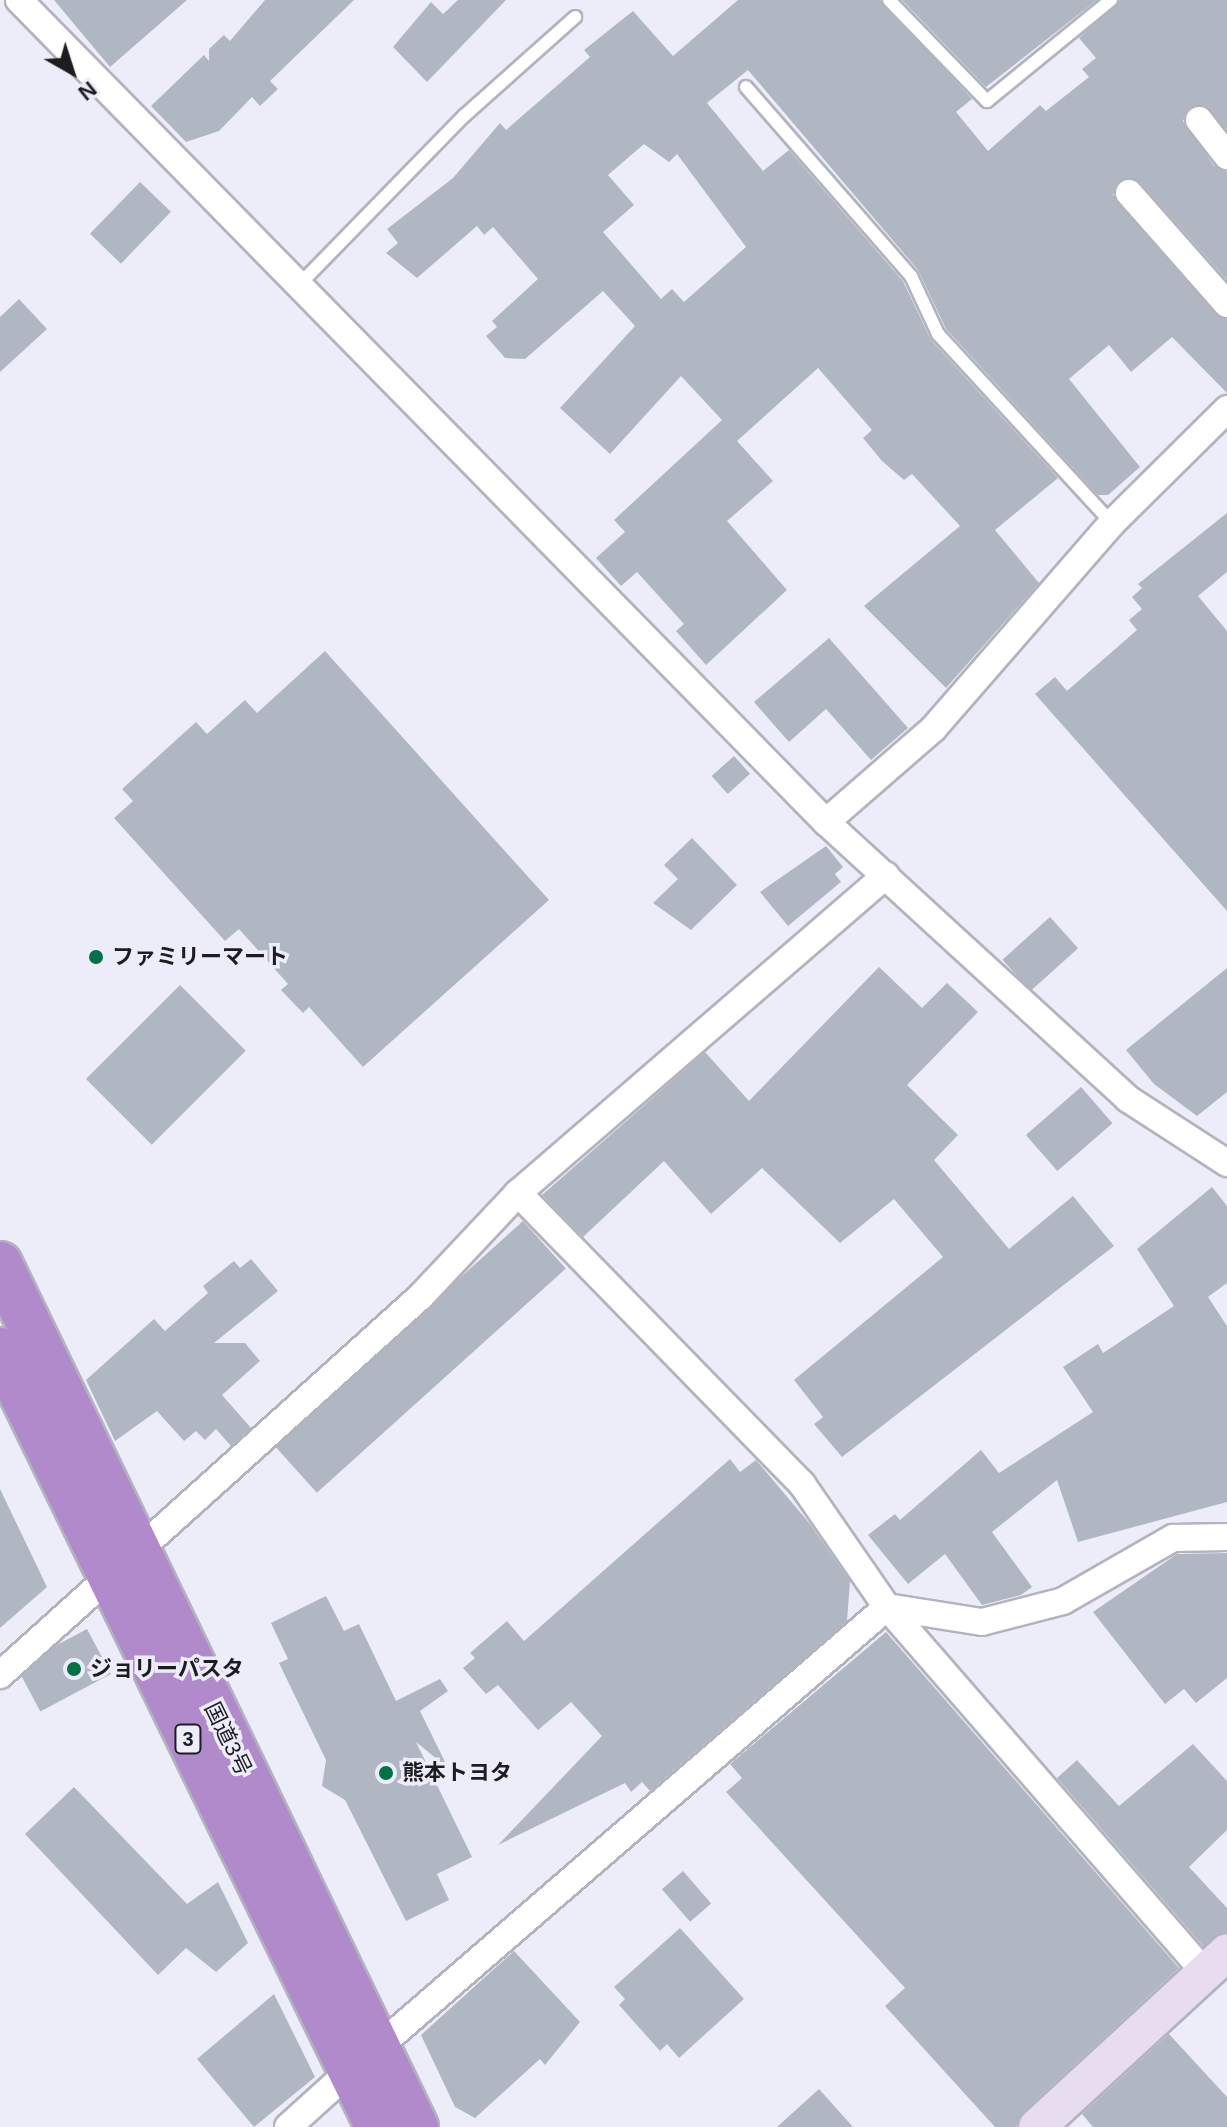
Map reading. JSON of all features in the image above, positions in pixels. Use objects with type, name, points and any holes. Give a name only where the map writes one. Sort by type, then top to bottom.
[{"type":"highway","name":"国道3号","points":[[0,1264],[123,1565]]},
{"type":"highway","name":"国道3号","points":[[0,1350],[123,1565],[364,2059],[416,2127]]},
{"type":"highway","name":"国道3号","points":[[364,2059],[378,2127]]},
{"type":"street","points":[[19,0],[297,287],[826,822],[1128,1099],[1227,1163]]},
{"type":"street","points":[[1199,120],[1227,156]]},
{"type":"street","points":[[1129,193],[1227,304]]},
{"type":"street","points":[[826,822],[933,729],[1112,523],[1227,409]]},
{"type":"street","points":[[0,1675],[421,1296],[518,1193],[886,875]]},
{"type":"street","points":[[518,1193],[802,1484],[887,1607],[1216,1963],[1037,2127]]},
{"type":"street","points":[[288,2127],[887,1607],[982,1622],[1063,1601],[1173,1538],[1227,1537]]},
{"type":"lane","points":[[889,0],[987,101],[1111,0]]},
{"type":"lane","points":[[297,287],[464,116],[575,17]]},
{"type":"lane","points":[[746,87],[911,276],[938,334],[1112,523]]},
{"type":"building","points":[[54,0],[187,0],[110,67]]},
{"type":"building","points":[[265,0],[354,0],[270,81],[278,89],[260,106],[252,97],[219,131],[186,142],[151,106],[204,55],[209,61],[209,49],[224,35],[230,41]]},
{"type":"building","points":[[458,0],[506,0],[427,82],[393,47],[431,2],[443,14]]},
{"type":"building","points":[[738,0],[880,0],[972,99],[956,112],[988,151],[1040,105],[1046,111],[1089,77],[1082,69],[1096,58],[1079,38],[1120,0],[1227,0],[1227,130],[1204,105],[1189,108],[1183,121],[1214,166],[1227,172],[1227,280],[1140,182],[1119,181],[1113,195],[1227,320],[1227,393],[1172,337],[1131,372],[1109,345],[1069,379],[1140,467],[1108,495],[1098,495],[946,329],[918,270],[748,70],[707,103],[763,171],[789,150],[903,281],[931,340],[1058,478],[995,530],[1039,583],[946,688],[864,606],[960,526],[912,474],[904,480],[882,461],[863,438],[872,430],[818,368],[737,441],[773,481],[727,521],[787,590],[706,665],[676,631],[684,624],[637,572],[621,586],[596,558],[625,532],[614,520],[722,420],[681,376],[610,454],[560,408],[635,326],[603,291],[525,359],[505,358],[486,336],[497,327],[492,321],[538,279],[493,227],[484,235],[477,226],[417,278],[386,253],[398,243],[387,229],[453,178],[500,123],[506,130],[590,57],[584,50],[633,11],[673,56]],"holes":[[[644,144],[669,162],[677,154],[746,247],[684,302],[672,289],[661,299],[603,232],[634,205],[608,175]]]},
{"type":"building","points":[[902,0],[1097,0],[986,87]]},
{"type":"building","points":[[140,182],[171,212],[121,264],[90,234]]},
{"type":"building","points":[[19,299],[47,329],[0,372],[0,317]]},
{"type":"building","points":[[1227,513],[1227,572],[1198,596],[1227,631],[1227,911],[1035,694],[1055,677],[1067,691],[1137,630],[1129,620],[1142,609],[1132,597],[1142,588],[1138,584]]},
{"type":"building","points":[[829,638],[908,728],[871,760],[826,709],[789,742],[754,702]]},
{"type":"building","points":[[325,651],[549,900],[363,1067],[309,1007],[303,1013],[281,990],[288,984],[239,929],[225,941],[114,818],[133,801],[122,789],[196,722],[207,734],[245,700],[257,713]]},
{"type":"building","points":[[734,756],[750,774],[728,794],[712,776]]},
{"type":"building","points":[[692,838],[737,885],[691,930],[653,903],[678,879],[664,865]]},
{"type":"building","points":[[826,846],[843,867],[835,874],[841,882],[788,926],[760,892]]},
{"type":"building","points":[[1050,917],[1078,948],[1031,991],[1002,960]]},
{"type":"building","points":[[879,967],[922,1008],[947,983],[978,1012],[907,1085],[958,1135],[934,1160],[1009,1249],[1073,1196],[1114,1246],[842,1457],[814,1424],[823,1417],[794,1380],[943,1257],[894,1199],[840,1243],[762,1168],[711,1214],[664,1161],[583,1237],[542,1195],[705,1052],[749,1101]]},
{"type":"building","points":[[1227,968],[1227,1092],[1197,1116],[1154,1084],[1126,1050]]},
{"type":"building","points":[[180,985],[246,1051],[152,1145],[86,1079]]},
{"type":"building","points":[[1081,1087],[1112,1123],[1057,1171],[1026,1135]]},
{"type":"building","points":[[1212,1187],[1227,1206],[1227,1283],[1208,1297],[1227,1326],[1227,1502],[1078,1542],[1057,1480],[992,1532],[1032,1587],[1021,1595],[982,1605],[945,1554],[908,1584],[868,1535],[895,1514],[900,1520],[981,1450],[999,1473],[1093,1412],[1063,1367],[1098,1344],[1103,1353],[1174,1306],[1137,1249]]},
{"type":"building","points":[[523,1221],[566,1269],[317,1493],[274,1445]]},
{"type":"building","points":[[251,1259],[278,1291],[214,1343],[245,1343],[260,1361],[222,1395],[251,1428],[231,1446],[216,1429],[205,1440],[196,1431],[184,1441],[157,1411],[115,1441],[86,1380],[154,1319],[165,1331],[208,1293],[203,1286],[234,1261],[240,1268]]},
{"type":"building","points":[[730,1459],[740,1472],[756,1460],[810,1524],[850,1581],[847,1621],[650,1791],[642,1782],[631,1792],[625,1783],[498,1845],[602,1736],[571,1702],[538,1730],[498,1685],[486,1694],[463,1668],[475,1658],[470,1653],[507,1621],[524,1641]]},
{"type":"building","points":[[0,1489],[47,1587],[0,1628]]},
{"type":"building","points":[[1227,1553],[1227,1678],[1196,1703],[1184,1689],[1165,1704],[1093,1612],[1177,1554]]},
{"type":"building","points":[[326,1596],[344,1631],[359,1624],[396,1701],[440,1679],[448,1691],[420,1711],[448,1768],[416,1742],[472,1857],[437,1874],[449,1900],[406,1921],[345,1800],[322,1786],[326,1760],[279,1663],[288,1659],[271,1623]]},
{"type":"building","points":[[87,1629],[111,1674],[40,1712],[16,1667]]},
{"type":"building","points":[[886,1632],[1179,1968],[1023,2112],[1016,2127],[995,2127],[885,2006],[905,1988],[726,1792],[742,1778],[730,1764]]},
{"type":"building","points":[[1193,1744],[1227,1781],[1227,1830],[1189,1867],[1227,1908],[1227,1932],[1203,1946],[1057,1778],[1077,1760],[1119,1806]]},
{"type":"building","points":[[74,1787],[187,1904],[218,1882],[248,1943],[216,1972],[186,1948],[158,1975],[25,1834]]},
{"type":"building","points":[[683,1871],[711,1903],[690,1922],[662,1889]]},
{"type":"building","points":[[680,1928],[744,1999],[679,2058],[667,2044],[660,2051],[619,2005],[625,1999],[614,1987]]},
{"type":"building","points":[[514,1951],[580,2022],[545,2065],[540,2059],[475,2118],[455,2107],[421,2035]]},
{"type":"building","points":[[274,1994],[315,2077],[254,2127],[197,2059]]},
{"type":"building","points":[[1169,2034],[1227,2097],[1227,2127],[1093,2127],[1082,2114]]},
{"type":"building","points":[[819,2089],[853,2127],[777,2127]]},
{"type":"place","name":"ファミリーマート","points":[[96,957]]},
{"type":"place","name":"ジョリーパスタ","points":[[74,1669]]},
{"type":"place","name":"熊本トヨタ","points":[[386,1773]]}]
